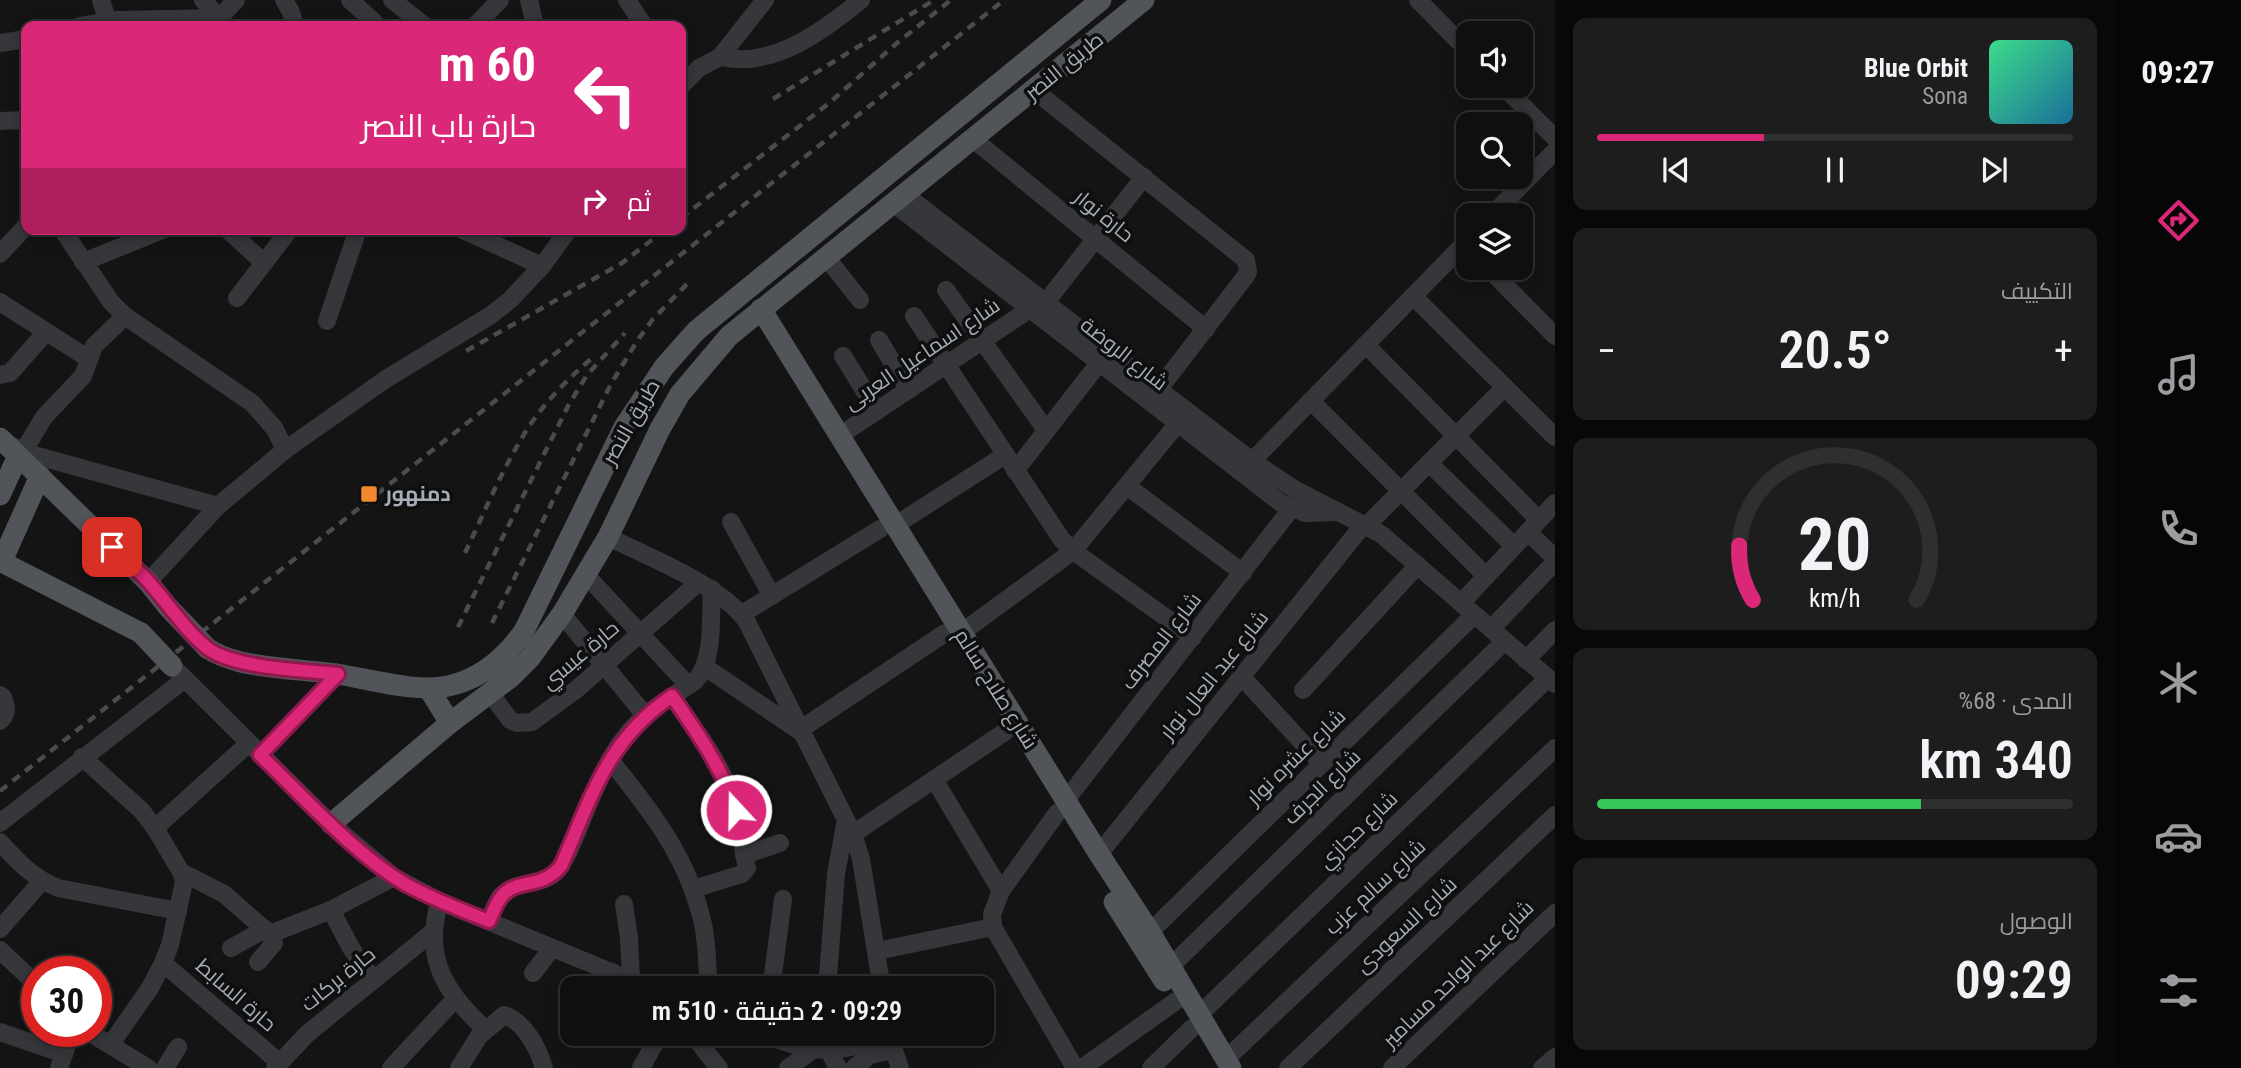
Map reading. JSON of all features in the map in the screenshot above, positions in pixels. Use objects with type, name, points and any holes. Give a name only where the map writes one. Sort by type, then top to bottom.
[{"type":"main road","name":"طريق النصر","points":[[0,438],[21,454],[148,582],[206,648],[215,654],[245,663],[338,674],[429,689],[457,684],[484,672],[513,647],[524,631],[609,456],[633,413],[672,358],[704,324],[1101,0]]},
{"type":"main road","name":"طريق النصر","points":[[331,824],[450,723],[511,677],[530,658],[562,614],[608,537],[660,429],[680,394],[729,336],[1144,0]]},
{"type":"main road","name":"شارع صلاح سالم","points":[[755,314],[839,436],[887,527]]},
{"type":"main road","name":"شارع صلاح سالم","points":[[755,314],[1062,806],[1176,1001],[1196,1021]]},
{"type":"main road","points":[[656,379],[663,388],[680,394]]},
{"type":"main road","points":[[633,413],[646,414],[660,429]]},
{"type":"main road","points":[[0,495],[21,454]]},
{"type":"main road","points":[[40,476],[1,561],[141,633],[178,673]]},
{"type":"main road","name":"شارع صلاح سالم","points":[[953,633],[1006,731],[1099,854],[1150,932],[1171,966],[1196,1021],[1224,1065]]},
{"type":"main road","points":[[429,689],[450,723]]},
{"type":"street","points":[[101,0],[107,21]]},
{"type":"street","points":[[203,0],[214,21]]},
{"type":"street","points":[[216,21],[236,0]]},
{"type":"street","points":[[284,0],[292,12],[294,21]]},
{"type":"street","points":[[350,0],[373,21]]},
{"type":"street","points":[[392,0],[419,21]]},
{"type":"street","points":[[480,21],[500,0]]},
{"type":"street","points":[[528,0],[534,21]]},
{"type":"street","points":[[627,0],[641,21]]},
{"type":"street","points":[[686,80],[699,68],[720,57],[765,0]]},
{"type":"street","points":[[720,57],[733,60],[784,51],[861,0]]},
{"type":"street","points":[[1418,0],[1456,39]]},
{"type":"street","points":[[0,43],[21,40]]},
{"type":"street","points":[[1034,90],[1246,260],[1248,272],[1245,277],[1159,389]]},
{"type":"street","points":[[1515,98],[1555,138]]},
{"type":"street","points":[[0,121],[21,120]]},
{"type":"street","name":"حارة نوار","points":[[973,139],[1206,328]]},
{"type":"street","points":[[1504,203],[1555,151]]},
{"type":"street","name":"شارع اسماعيل العربى","points":[[839,436],[1038,306],[1096,239],[1144,177]]},
{"type":"street","name":"شارع الروضة","points":[[898,199],[1038,306],[1159,389],[1183,417],[1291,509],[1305,513],[1339,512]]},
{"type":"street","points":[[2,249],[21,231]]},
{"type":"street","points":[[66,235],[111,302],[125,316],[252,403],[275,429],[285,450]]},
{"type":"street","points":[[83,262],[150,235]]},
{"type":"street","points":[[234,235],[264,262]]},
{"type":"street","points":[[237,298],[285,235]]},
{"type":"street","points":[[327,321],[356,235]]},
{"type":"street","points":[[475,235],[542,266]]},
{"type":"street","points":[[148,582],[218,506],[285,450],[386,379],[491,315],[518,293],[565,235]]},
{"type":"street","points":[[1252,461],[1456,255]]},
{"type":"street","points":[[826,257],[860,300]]},
{"type":"street","points":[[1500,280],[1555,336]]},
{"type":"street","points":[[946,290],[1046,430]]},
{"type":"street","points":[[1413,296],[1555,437]]},
{"type":"street","points":[[0,302],[89,359]]},
{"type":"street","name":"شارع الروضة","points":[[1038,306],[1099,363],[1294,489],[1365,525],[1393,543],[1553,684]]},
{"type":"street","points":[[125,316],[94,346],[83,376],[44,417],[21,454],[218,506]]},
{"type":"street","points":[[914,316],[1053,528],[1073,551],[1193,637]]},
{"type":"street","points":[[0,375],[12,371],[46,332]]},
{"type":"street","points":[[879,340],[909,390]]},
{"type":"street","points":[[1366,345],[1456,436],[1533,526],[1555,560]]},
{"type":"street","points":[[843,356],[877,411]]},
{"type":"street","points":[[1015,471],[1099,363]]},
{"type":"street","name":"شارع عبد العال نوار","points":[[1099,854],[1365,525],[1505,387]]},
{"type":"street","points":[[1311,401],[1486,576]]},
{"type":"street","points":[[802,732],[1073,551],[1183,417]]},
{"type":"street","points":[[742,614],[1005,455]]},
{"type":"street","points":[[1429,463],[1514,547]]},
{"type":"street","points":[[1127,486],[1243,573]]},
{"type":"street","name":"شارع عشره نوار","points":[[1150,932],[1321,764],[1468,609],[1486,576],[1555,503]]},
{"type":"street","name":"شارع المصرف","points":[[1000,891],[1062,806],[1291,509]]},
{"type":"street","points":[[731,522],[772,596]]},
{"type":"street","points":[[608,537],[705,586],[742,614],[849,827],[861,859],[880,976]]},
{"type":"street","name":"شارع الجرف","points":[[1171,966],[1498,635],[1555,560]]},
{"type":"street","points":[[1303,690],[1418,565]]},
{"type":"street","points":[[586,575],[688,685]]},
{"type":"street","points":[[489,921],[500,897],[507,891],[541,882],[555,873],[561,866],[598,781],[632,729],[645,715],[701,674],[708,658],[705,586]]},
{"type":"street","name":"حارة عيسي","points":[[490,693],[510,720],[524,724],[532,722],[555,706],[640,634],[705,586]]},
{"type":"street","points":[[562,614],[645,715]]},
{"type":"street","points":[[1526,660],[1555,630]]},
{"type":"street","points":[[705,667],[802,732]]},
{"type":"street","points":[[0,823],[82,757],[178,673],[331,824],[394,877],[439,901],[622,976]]},
{"type":"street","points":[[155,828],[255,749],[338,674]]},
{"type":"street","points":[[1242,677],[1321,764]]},
{"type":"street","name":"شارع حجازي","points":[[1151,1068],[1196,1021],[1553,684]]},
{"type":"street","points":[[0,695],[6,708],[6,714],[0,721]]},
{"type":"street","points":[[672,696],[724,779],[736,810],[747,869],[745,872],[693,889]]},
{"type":"street","points":[[828,976],[836,874],[849,827],[934,779],[1006,731]]},
{"type":"street","name":"شارع سالم عزب","points":[[1224,1065],[1555,748]]},
{"type":"street","points":[[82,757],[132,801],[155,828],[181,872],[184,887],[163,963],[150,988],[112,1042]]},
{"type":"street","points":[[610,760],[658,821],[672,843],[693,889],[704,931],[707,976]]},
{"type":"street","points":[[934,779],[1000,891],[992,914],[992,927],[1075,1068]]},
{"type":"street","name":"شارع السعودى","points":[[1289,1068],[1555,815]]},
{"type":"street","points":[[0,842],[24,868],[41,881],[58,888],[177,911]]},
{"type":"street","points":[[744,855],[780,843]]},
{"type":"street","points":[[181,872],[223,894],[267,931],[274,943],[258,962]]},
{"type":"street","points":[[231,948],[267,931],[331,911],[394,877]]},
{"type":"street","points":[[0,929],[41,881]]},
{"type":"street","points":[[773,976],[783,899]]},
{"type":"street","points":[[439,901],[434,931],[438,961],[455,999],[485,1030]]},
{"type":"street","points":[[624,904],[631,976]]},
{"type":"street","points":[[331,911],[351,948],[373,980]]},
{"type":"street","name":"شارع عبد الواحد مسامير","points":[[1392,1068],[1555,913]]},
{"type":"street","points":[[877,951],[992,927]]},
{"type":"street","name":"حارة بركات","points":[[278,1065],[307,1034],[434,931]]},
{"type":"street","points":[[533,973],[552,948]]},
{"type":"street","points":[[0,950],[21,970]]},
{"type":"street","name":"حارة السابط","points":[[163,963],[278,1065]]},
{"type":"street","points":[[609,976],[612,972]]},
{"type":"street","points":[[390,1068],[455,999]]},
{"type":"street","points":[[1082,1068],[1176,1001]]},
{"type":"street","points":[[459,1068],[485,1030],[504,1015],[531,1039],[544,1068]]},
{"type":"street","points":[[0,1031],[62,1061]]},
{"type":"street","points":[[112,1046],[144,1067]]},
{"type":"street","points":[[641,1068],[653,1046]]},
{"type":"street","points":[[701,1046],[717,1067]]},
{"type":"street","points":[[788,1068],[821,1046]]},
{"type":"street","points":[[823,1046],[838,1068]]},
{"type":"street","points":[[855,1068],[882,1046]]},
{"type":"street","points":[[892,1046],[900,1068]]},
{"type":"street","points":[[165,1068],[178,1047]]},
{"type":"street","points":[[1542,1068],[1555,1057]]},
{"type":"railway","points":[[773,99],[934,0]]},
{"type":"railway","points":[[686,214],[828,104],[951,0]]},
{"type":"railway","points":[[0,791],[1004,0]]},
{"type":"railway","points":[[466,351],[622,263],[658,235]]},
{"type":"railway","points":[[492,623],[611,384],[653,319],[688,283]]},
{"type":"railway","points":[[458,627],[568,406],[587,375],[625,333]]},
{"type":"railway","points":[[465,553],[522,437],[560,388],[592,358]]},
{"type":"place","name":"دمنهور","points":[[369,494]]},
{"type":"route","points":[[112,547],[148,582],[206,648],[215,654],[245,663],[338,674],[260,755],[331,824],[385,870],[439,901],[489,921],[500,897],[507,891],[541,882],[555,873],[561,866],[598,781],[620,744],[645,715],[672,696],[716,764],[736,810]]}]
